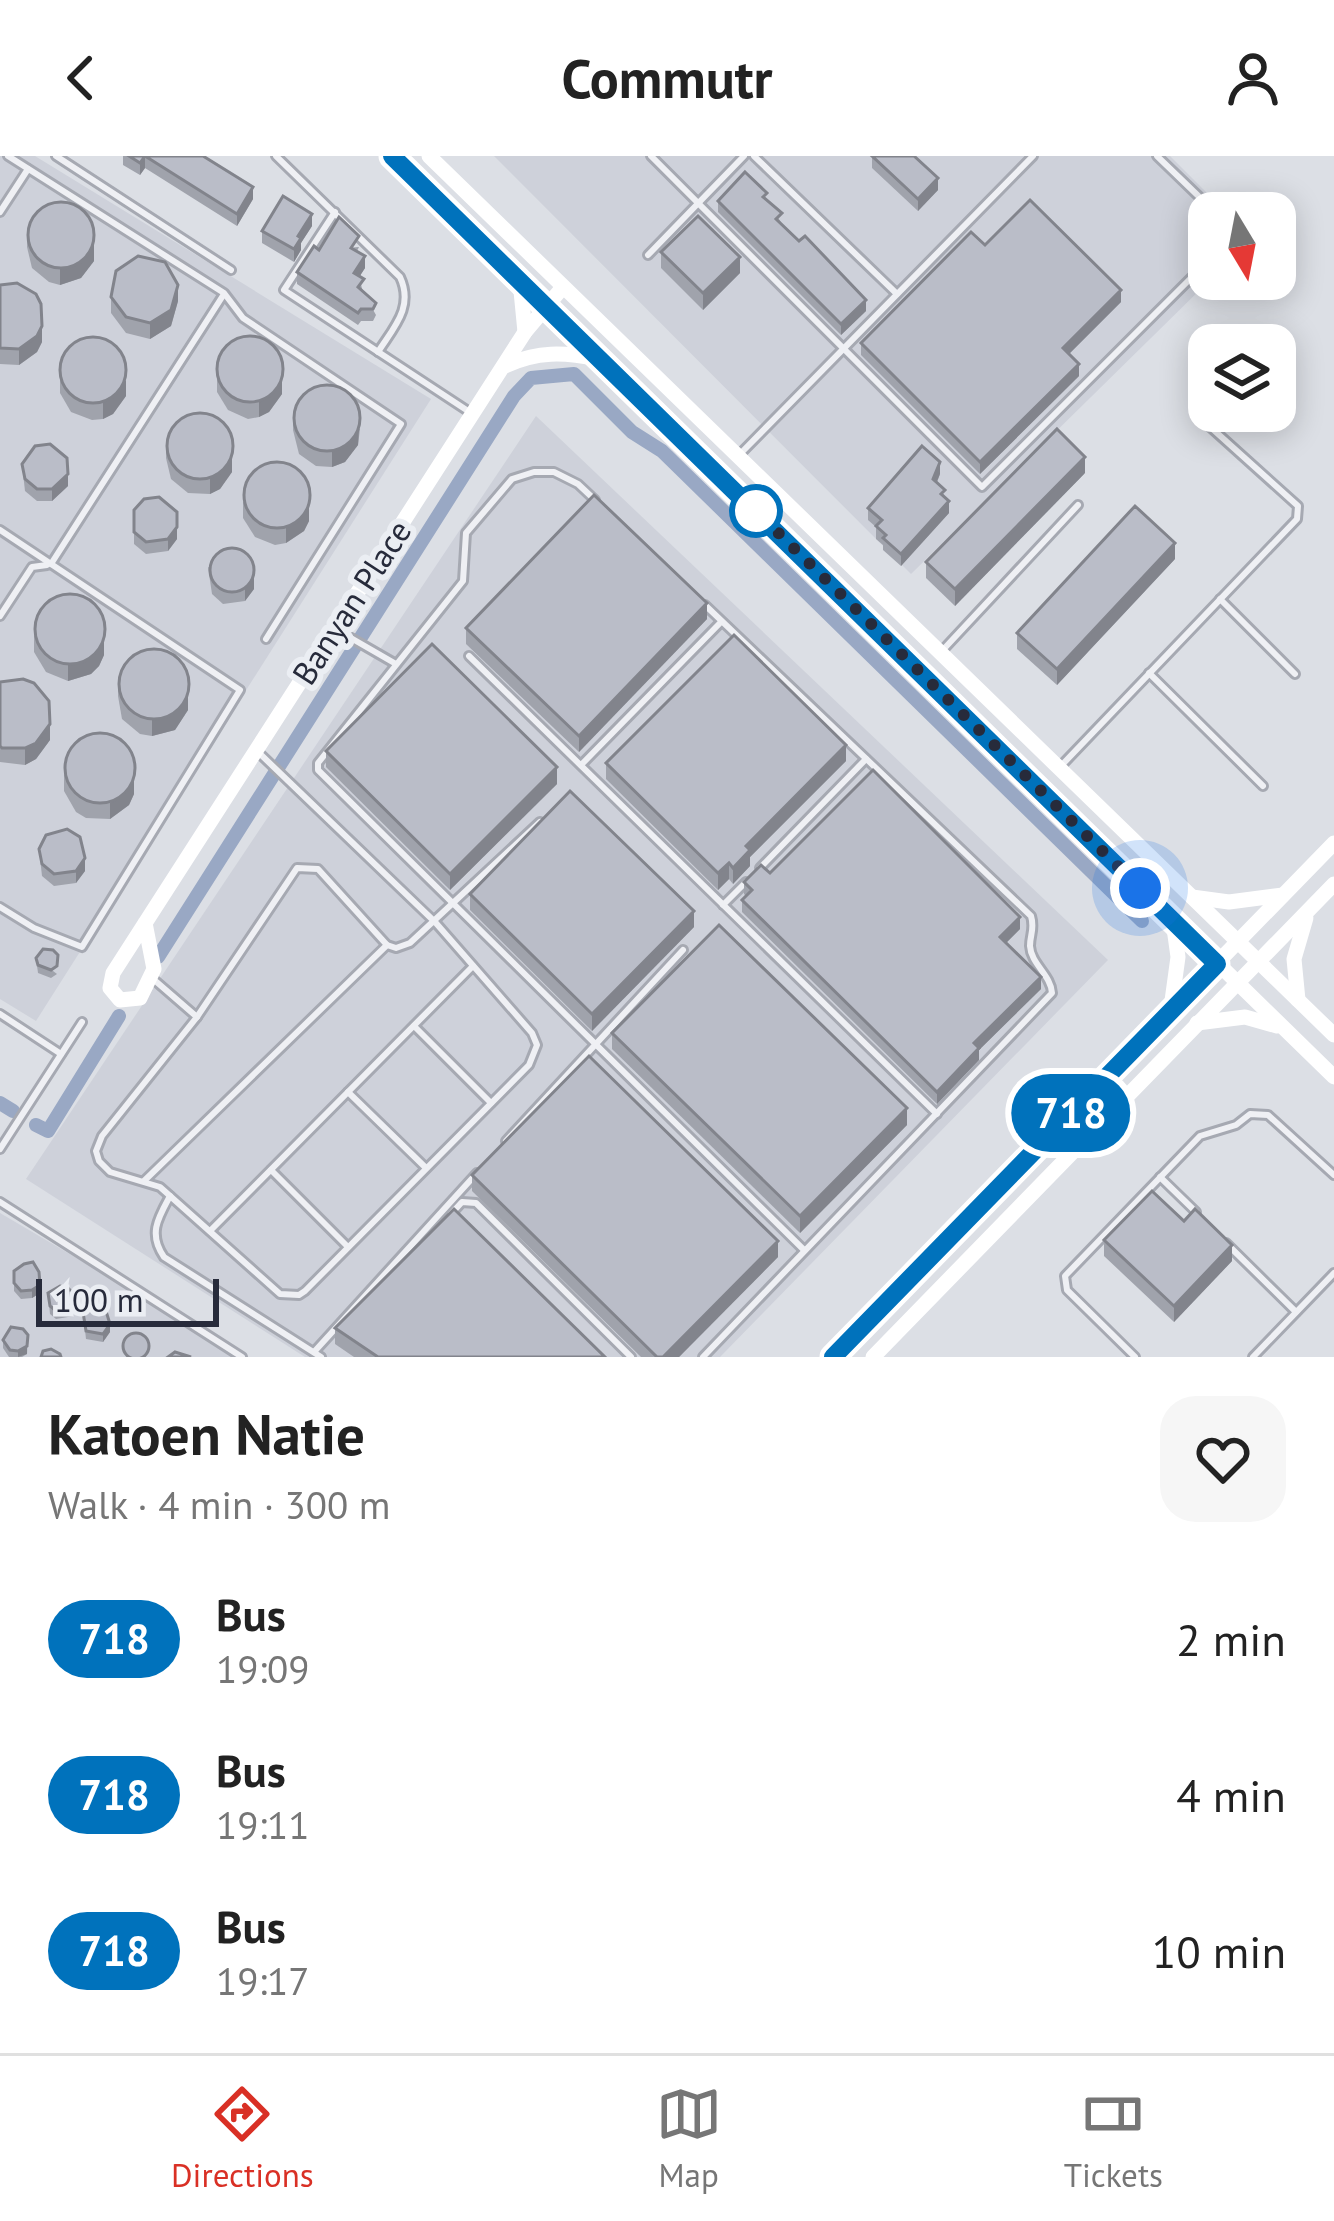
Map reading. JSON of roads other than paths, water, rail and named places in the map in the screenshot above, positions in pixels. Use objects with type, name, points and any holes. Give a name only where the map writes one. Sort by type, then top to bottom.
[{"type":"street","points":[[392,156],[1334,1077]]},
{"type":"street","points":[[429,156],[1334,1035]]},
{"type":"street","points":[[520,280],[525,332]]},
{"type":"street","name":"Banyan Place","points":[[152,978],[134,1001],[112,995],[113,973],[341,632],[525,332],[563,287]]},
{"type":"street","points":[[502,368],[540,353],[601,359]]},
{"type":"street","points":[[833,1357],[1334,843]]},
{"type":"street","points":[[873,1357],[1334,884]]},
{"type":"street","points":[[1189,896],[1228,902],[1283,895]]},
{"type":"street","points":[[1298,1000],[1294,958],[1309,910]]},
{"type":"street","points":[[1171,1011],[1178,957],[1173,921]]},
{"type":"street","points":[[145,923],[152,978]]},
{"type":"street","points":[[1197,1023],[1245,1017],[1285,1030]]},
{"type":"lane","points":[[8,156],[224,293],[243,318],[400,424],[266,639]]},
{"type":"lane","points":[[56,156],[231,270]]},
{"type":"lane","points":[[276,156],[400,277],[406,289],[404,310],[378,352]]},
{"type":"lane","points":[[651,156],[982,487],[1188,281]]},
{"type":"lane","points":[[648,255],[744,156]]},
{"type":"lane","points":[[754,156],[897,294]]},
{"type":"lane","points":[[738,457],[1033,156]]},
{"type":"lane","points":[[1156,156],[1194,192]]},
{"type":"lane","points":[[0,212],[28,169]]},
{"type":"lane","points":[[335,212],[284,290],[472,413]]},
{"type":"lane","points":[[0,616],[32,567],[51,564],[224,293]]},
{"type":"lane","points":[[1058,769],[1299,512],[1298,506],[1216,432]]},
{"type":"lane","points":[[610,514],[562,475],[534,472],[512,479],[466,533],[463,581],[318,763],[318,770],[803,1250]]},
{"type":"lane","points":[[940,654],[1078,506]]},
{"type":"lane","points":[[0,530],[240,690],[82,947],[34,928],[0,907]]},
{"type":"lane","points":[[690,591],[1031,916],[1031,952],[1052,984],[1048,1001],[703,1357]]},
{"type":"lane","points":[[1220,598],[1294,674]]},
{"type":"lane","points":[[581,766],[722,621]]},
{"type":"lane","points":[[341,632],[396,664]]},
{"type":"lane","points":[[469,656],[937,1114]]},
{"type":"lane","points":[[1149,673],[1263,786]]},
{"type":"lane","points":[[261,755],[434,922],[537,1045],[529,1065],[305,1291],[280,1294],[170,1196],[144,1181],[110,1172],[99,1161],[102,1136],[197,1017],[297,868],[317,869],[387,945],[404,947],[434,922],[454,907],[540,822]]},
{"type":"lane","points":[[724,905],[866,759]]},
{"type":"lane","points":[[144,1181],[387,945]]},
{"type":"lane","points":[[505,1142],[683,950]]},
{"type":"lane","points":[[210,1232],[473,966]]},
{"type":"lane","points":[[152,978],[197,1017]]},
{"type":"lane","points":[[0,1014],[61,1054]]},
{"type":"lane","points":[[0,1148],[82,1022]]},
{"type":"lane","points":[[414,1026],[491,1103]]},
{"type":"lane","points":[[348,1092],[427,1168]]},
{"type":"lane","points":[[1135,1357],[1066,1290],[1065,1276],[1200,1136],[1259,1114],[1268,1115],[1334,1175]]},
{"type":"lane","points":[[170,1196],[156,1221],[154,1236],[164,1257],[318,1354],[490,1159]]},
{"type":"lane","points":[[271,1170],[348,1247]]},
{"type":"lane","points":[[1160,1177],[1295,1312]]},
{"type":"lane","points":[[379,1282],[398,1272],[463,1202],[470,1201],[631,1357]]},
{"type":"lane","points":[[0,1202],[242,1357]]},
{"type":"lane","points":[[1256,1356],[1334,1273]]},
{"type":"waterway","points":[[158,957],[514,396],[531,378],[574,374],[632,432],[662,451],[1142,921]]},
{"type":"waterway","points":[[36,1125],[48,1131],[119,1016]]},
{"type":"waterway","points":[[0,1103],[13,1111]]}]
